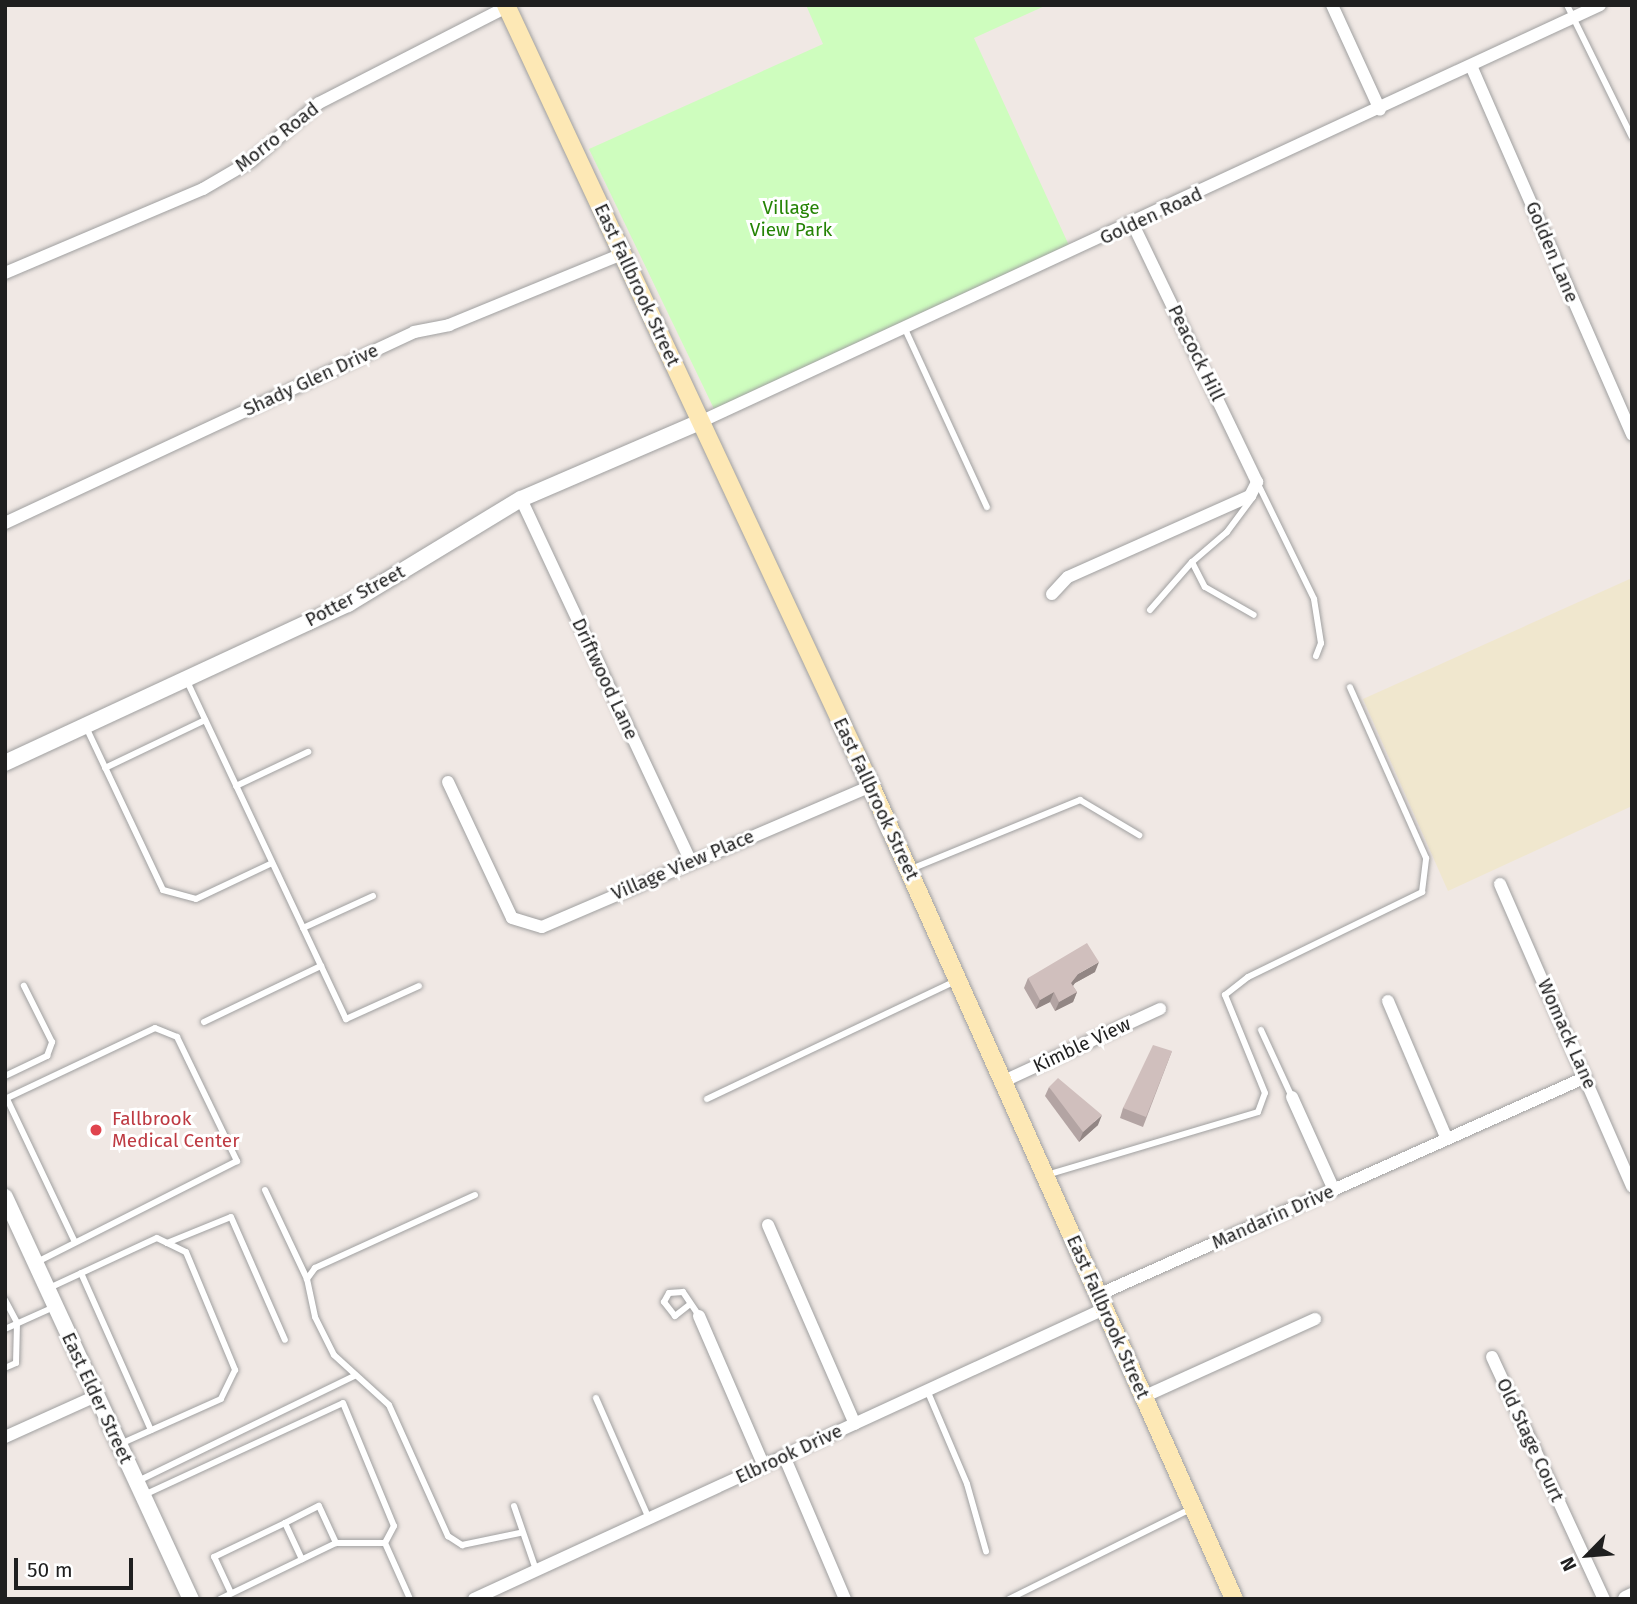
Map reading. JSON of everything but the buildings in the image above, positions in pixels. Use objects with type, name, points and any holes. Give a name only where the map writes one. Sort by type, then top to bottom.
[{"type":"main road","name":"East Fallbrook Street","points":[[507,6],[871,786],[1234,1599]]},
{"type":"street","points":[[1332,5],[1380,110]]},
{"type":"street","name":"Golden Road","points":[[701,422],[1573,23],[1600,5]]},
{"type":"street","name":"Morro Road","points":[[5,273],[203,189],[251,161],[320,103],[507,6]]},
{"type":"street","name":"Golden Lane","points":[[1472,68],[1632,435]]},
{"type":"street","name":"Peacock Hill","points":[[1133,224],[1256,485]]},
{"type":"street","name":"Shady Glen Drive","points":[[5,523],[414,332],[449,325],[622,254]]},
{"type":"street","name":"Potter Street","points":[[5,763],[185,677],[348,604],[520,499],[701,422]]},
{"type":"street","points":[[1052,594],[1068,577],[1231,506],[1256,485]]},
{"type":"street","name":"Driftwood Lane","points":[[520,499],[690,860]]},
{"type":"street","name":"Village View Place","points":[[448,782],[512,919],[542,926],[690,860],[871,786]]},
{"type":"street","name":"Womack Lane","points":[[1500,884],[1632,1186]]},
{"type":"street","points":[[1388,1001],[1446,1137]]},
{"type":"street","name":"Kimble View","points":[[1004,1081],[1160,1009]]},
{"type":"street","name":"Mandarin Drive","points":[[1101,1302],[1446,1137],[1586,1077]]},
{"type":"street","points":[[1292,1097],[1334,1190]]},
{"type":"street","name":"East Elder Street","points":[[5,1197],[191,1599]]},
{"type":"street","points":[[768,1225],[855,1424]]},
{"type":"street","name":"Elbrook Drive","points":[[474,1599],[928,1390],[1101,1302]]},
{"type":"street","points":[[699,1316],[764,1466]]},
{"type":"street","points":[[1143,1397],[1315,1319]]},
{"type":"street","name":"Old Stage Court","points":[[1492,1357],[1604,1599]]},
{"type":"street","points":[[5,1437],[96,1396]]},
{"type":"street","points":[[784,1456],[845,1599]]},
{"type":"street","points":[[1626,1599],[1632,1596]]},
{"type":"lane","points":[[1567,5],[1573,23],[1632,137]]},
{"type":"lane","points":[[905,329],[988,507]]},
{"type":"lane","points":[[1150,610],[1192,562],[1251,505],[1256,485]]},
{"type":"lane","points":[[1256,485],[1314,599],[1321,643],[1316,656]]},
{"type":"lane","points":[[1192,562],[1205,587],[1254,615]]},
{"type":"lane","points":[[185,677],[346,1019],[419,986]]},
{"type":"lane","points":[[1046,1176],[1258,1112],[1267,1104],[1265,1093],[1225,995],[1248,977],[1422,892],[1426,858],[1350,687]]},
{"type":"lane","points":[[105,768],[205,720]]},
{"type":"lane","points":[[85,725],[163,890],[196,899],[272,863]]},
{"type":"lane","points":[[236,786],[308,752]]},
{"type":"lane","points":[[909,870],[1080,800],[1139,835]]},
{"type":"lane","points":[[303,928],[373,897]]},
{"type":"lane","points":[[204,1022],[321,966]]},
{"type":"lane","points":[[707,1099],[958,979]]},
{"type":"lane","points":[[5,1076],[47,1056],[52,1042],[24,986]]},
{"type":"lane","points":[[35,1263],[237,1161],[177,1037],[155,1028],[6,1099],[75,1242]]},
{"type":"lane","points":[[1261,1030],[1292,1097]]},
{"type":"lane","points":[[265,1190],[307,1279],[315,1317],[334,1355],[389,1405],[448,1536],[462,1545],[520,1533]]},
{"type":"lane","points":[[307,1279],[316,1268],[475,1195]]},
{"type":"lane","points":[[167,1243],[231,1217],[285,1340]]},
{"type":"lane","points":[[47,1289],[157,1238],[186,1252],[235,1370],[220,1399],[118,1444]]},
{"type":"lane","points":[[82,1273],[150,1430]]},
{"type":"lane","points":[[690,1305],[675,1316],[664,1302],[678,1291],[690,1305],[699,1316]]},
{"type":"lane","points":[[5,1300],[17,1323],[16,1363],[5,1368]]},
{"type":"lane","points":[[5,1329],[55,1306]]},
{"type":"lane","points":[[139,1489],[356,1375]]},
{"type":"lane","points":[[928,1390],[967,1484],[986,1551]]},
{"type":"lane","points":[[596,1398],[649,1519]]},
{"type":"lane","points":[[139,1489],[343,1403],[394,1526],[385,1543]]},
{"type":"lane","points":[[231,1593],[215,1557],[318,1506],[336,1543]]},
{"type":"lane","points":[[514,1506],[520,1533],[537,1570]]},
{"type":"lane","points":[[1009,1599],[1193,1507]]},
{"type":"lane","points":[[285,1523],[302,1559]]},
{"type":"lane","points":[[220,1599],[336,1543],[385,1543]]},
{"type":"lane","points":[[385,1543],[410,1599]]},
{"type":"shaded area","points":[[1632,578],[1632,806],[1448,891],[1363,699]]},
{"type":"green space","name":"Village View Park","points":[[806,5],[1047,5],[974,38],[1072,252],[716,413],[589,149],[823,44]]},
{"type":"place","name":"Fallbrook Medical Center","points":[[96,1130]]}]
